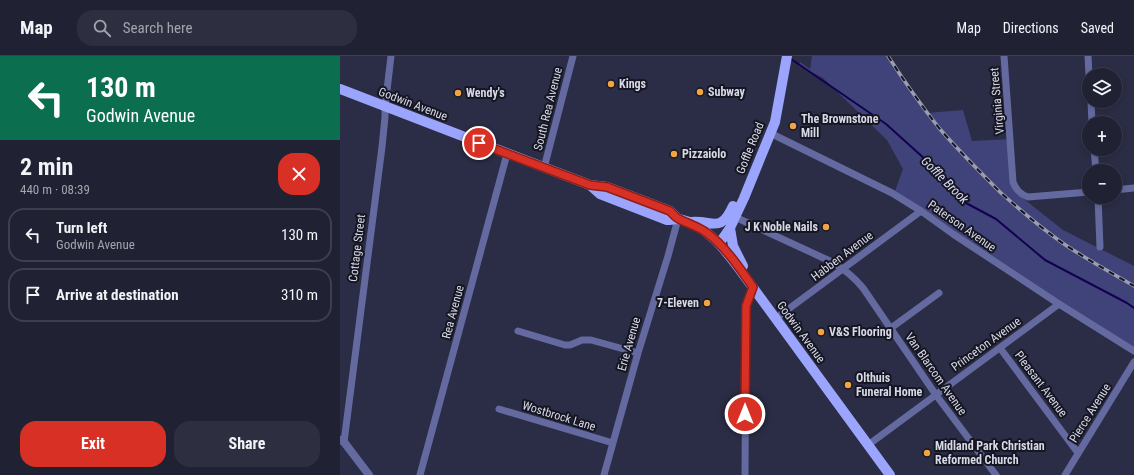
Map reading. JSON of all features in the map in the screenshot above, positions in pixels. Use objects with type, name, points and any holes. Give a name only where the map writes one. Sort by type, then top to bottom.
[{"type":"main road","name":"Goffle Road","points":[[719,244],[730,228],[744,198],[775,122],[787,56]]},
{"type":"main road","name":"Godwin Avenue","points":[[340,89],[590,185],[600,194],[667,220],[682,220],[700,228],[719,244],[729,255],[890,475]]},
{"type":"main road","points":[[682,220],[700,221],[711,224],[721,222],[728,215],[735,201],[744,198]]},
{"type":"main road","points":[[730,228],[733,246],[742,264],[746,278]]},
{"type":"street","name":"Cottage Street","points":[[342,441],[386,117],[385,107],[391,56]]},
{"type":"street","name":"South Rea Avenue","points":[[544,168],[573,56]]},
{"type":"street","name":"Virginia Street","points":[[1004,56],[1015,187],[1018,192],[1023,195],[1033,197],[1082,193]]},
{"type":"street","points":[[1088,56],[1089,68]]},
{"type":"street","name":"Paterson Avenue","points":[[770,133],[892,193],[922,211],[959,238],[1059,304],[1134,351]]},
{"type":"street","name":"Rea Avenue","points":[[420,475],[507,154]]},
{"type":"street","points":[[1122,189],[1134,188]]},
{"type":"street","points":[[1098,204],[1100,247]]},
{"type":"street","name":"Habben Avenue","points":[[775,319],[922,211]]},
{"type":"street","name":"Van Blarcom Avenue","points":[[735,216],[832,262],[855,279],[863,288],[936,394],[996,475]]},
{"type":"street","name":"Erie Avenue","points":[[604,475],[638,353],[668,256],[682,220]]},
{"type":"street","points":[[745,475],[746,306],[753,287]]},
{"type":"street","points":[[891,328],[939,293]]},
{"type":"street","name":"Princeton Avenue","points":[[868,445],[1059,304]]},
{"type":"street","points":[[518,331],[565,345],[570,345],[587,339],[638,353]]},
{"type":"street","name":"Pleasant Avenue","points":[[1000,348],[1078,453]]},
{"type":"street","name":"Pierce Avenue","points":[[1065,475],[1134,362]]},
{"type":"street","name":"Wostbrock Lane","points":[[499,409],[613,443]]},
{"type":"street","points":[[342,441],[369,475]]},
{"type":"shaded area","points":[[812,56],[888,56],[927,113],[963,110],[972,141],[1011,139],[1015,192],[1063,230],[1134,266],[1134,350],[894,194],[903,169],[887,140],[823,78],[799,66],[800,62],[810,69]]},
{"type":"waterway","name":"Goffle Brook","points":[[791,59],[886,124],[946,178],[966,203],[996,219],[1045,260],[1134,308]]},
{"type":"railway","points":[[888,56],[939,128],[1000,192],[1031,219],[1064,244],[1134,286]]},
{"type":"place","name":"Kings","points":[[611,84]]},
{"type":"place","name":"Subway","points":[[700,92]]},
{"type":"place","name":"Wendy's","points":[[458,93]]},
{"type":"place","name":"The Brownstone Mill","points":[[793,126]]},
{"type":"place","name":"Pizzaiolo","points":[[674,154]]},
{"type":"place","name":"J K Noble Nails","points":[[826,227]]},
{"type":"place","name":"7-Eleven","points":[[707,303]]},
{"type":"place","name":"V&S Flooring","points":[[821,332]]},
{"type":"place","name":"Olthuis Funeral Home","points":[[848,385]]},
{"type":"place","name":"Midland Park Christian Reformed Church","points":[[927,453]]},
{"type":"route","points":[[479,143],[590,185],[607,187],[670,211],[678,219],[700,228],[719,244],[753,287],[746,306],[745,414]]}]
